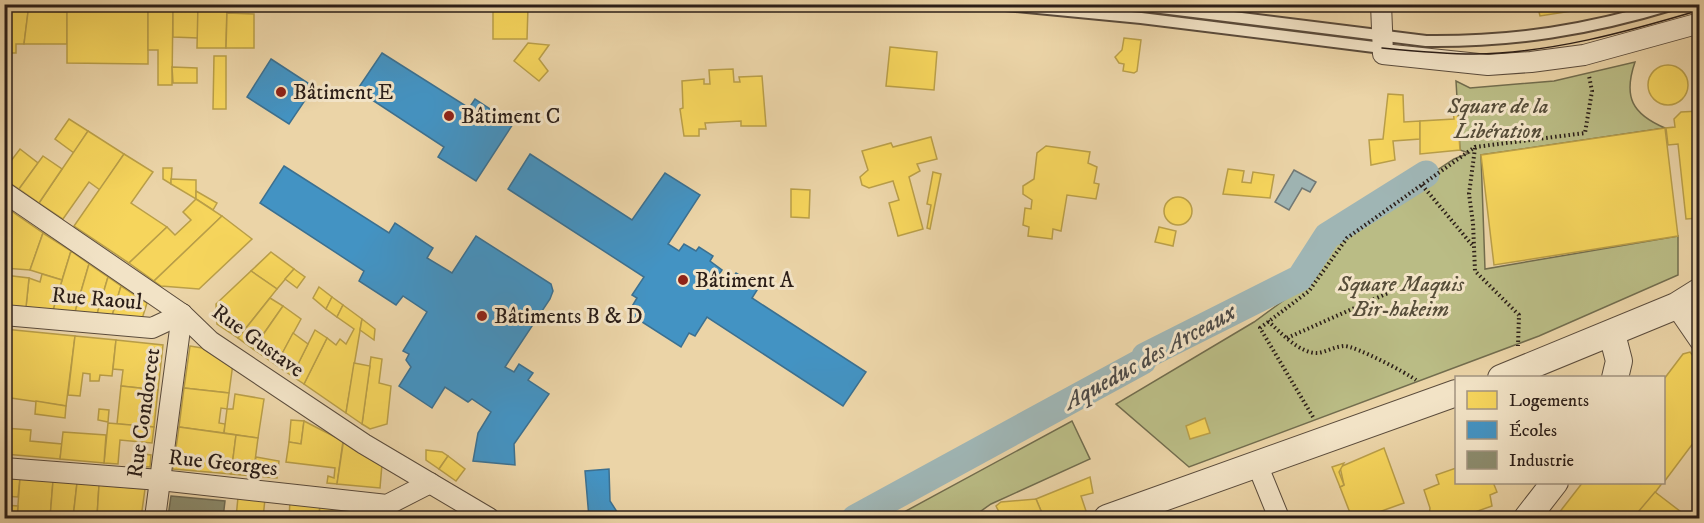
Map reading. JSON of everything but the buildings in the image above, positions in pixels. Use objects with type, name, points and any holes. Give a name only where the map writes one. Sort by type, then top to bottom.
[{"type":"street","points":[[1381,4],[1382,46],[1488,65],[1584,55],[1700,23]]},
{"type":"street","name":"Rue Gustave","points":[[4,192],[182,314],[210,341],[364,444],[489,519]]},
{"type":"street","points":[[1506,376],[1676,306],[1700,291]]},
{"type":"street","points":[[1676,306],[1700,341]]},
{"type":"street","name":"Rue Raoul","points":[[4,315],[152,328],[182,314]]},
{"type":"street","name":"Rue Condorcet","points":[[155,519],[182,314]]},
{"type":"street","points":[[1612,334],[1619,361],[1615,376]]},
{"type":"street","points":[[1118,517],[1257,464],[1455,393]]},
{"type":"street","points":[[1257,464],[1279,519]]},
{"type":"street","name":"Rue Georges","points":[[4,468],[160,480],[387,512],[430,483]]},
{"type":"street","points":[[1527,519],[1554,484]]},
{"type":"lane","points":[[995,4],[1141,18],[1382,46],[1426,40],[1517,39],[1628,18],[1674,4]]},
{"type":"lane","points":[[1130,4],[1382,46]]},
{"type":"path","points":[[1318,425],[1260,328],[1310,291],[1347,238],[1475,147],[1585,133],[1592,91],[1587,68]]},
{"type":"path","points":[[1475,147],[1469,194],[1475,271],[1519,315],[1517,350]]},
{"type":"path","points":[[1422,185],[1474,246]]},
{"type":"path","points":[[1287,339],[1397,288]]},
{"type":"path","points":[[1268,321],[1287,339],[1316,353],[1345,346],[1413,378]]},
{"type":"green space","name":"Square Maquis Bir-hakeim","points":[[1635,62],[1630,85],[1633,103],[1645,117],[1665,128],[1481,155],[1485,269],[1678,236],[1678,275],[1539,336],[1189,467],[1116,404],[1254,322],[1317,276],[1335,238],[1454,159],[1469,153],[1460,150],[1456,81],[1470,88],[1554,81]]},
{"type":"green space","points":[[1072,421],[1090,459],[991,504],[971,518],[893,518]]},
{"type":"water","points":[[1294,170],[1316,182],[1310,192],[1302,188],[1289,210],[1275,202]]},
{"type":"waterway","name":"Aqueduc des Arceaux","points":[[855,518],[1143,361],[1145,356],[1300,278],[1327,236],[1426,174]]},
{"type":"tram line","points":[[1382,48],[1463,54],[1531,50],[1588,40],[1700,10]]},
{"type":"place","name":"Bâtiment E","points":[[281,92]]},
{"type":"place","name":"Bâtiment C","points":[[449,116]]},
{"type":"place","name":"Bâtiment A","points":[[683,280]]},
{"type":"place","name":"Bâtiments B & D","points":[[482,316]]},
{"type":"park label","name":"Square de la Libération","points":[[1498,118]]}]
